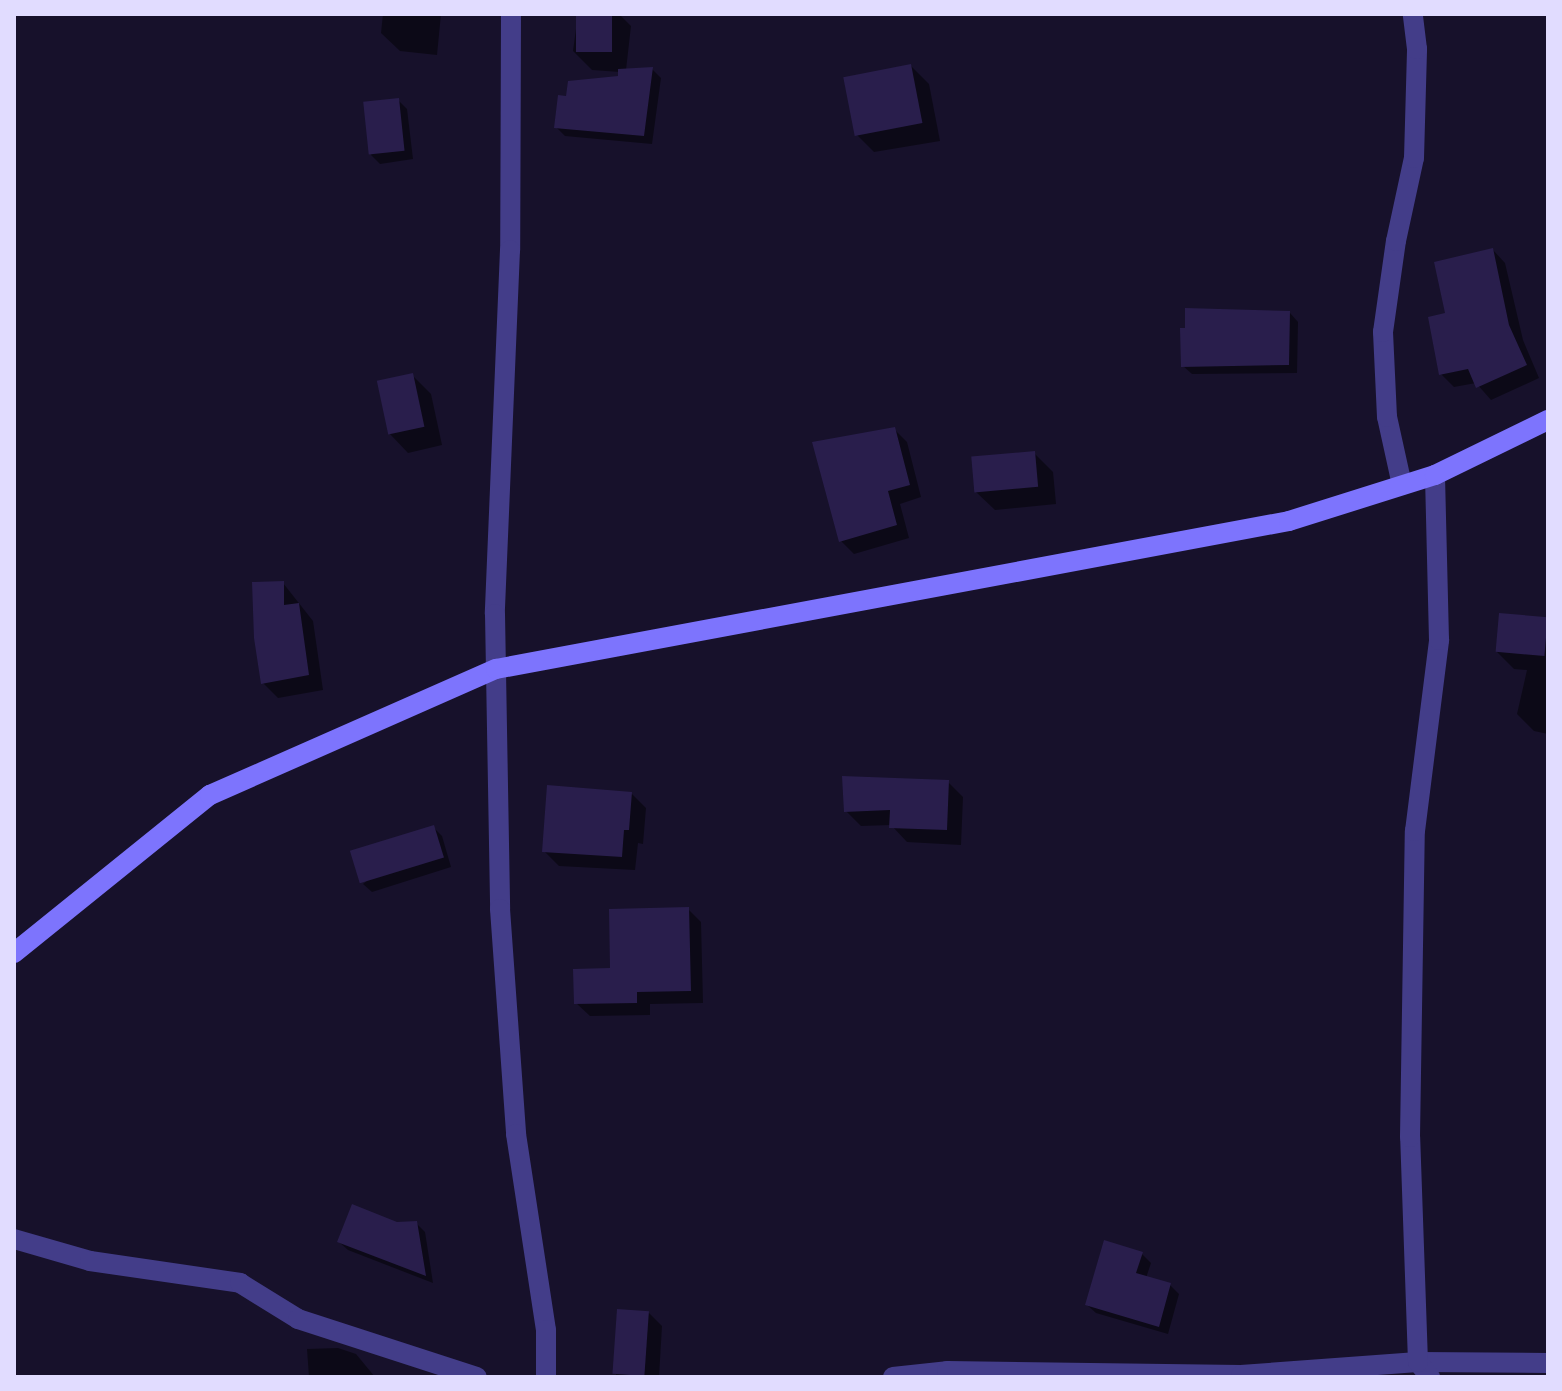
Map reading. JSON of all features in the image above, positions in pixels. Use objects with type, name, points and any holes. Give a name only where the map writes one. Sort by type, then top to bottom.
[{"type":"street","points":[[511,14],[510,250],[495,614],[500,909],[516,1134],[546,1330],[546,1377]]},
{"type":"street","points":[[1402,485],[1387,417],[1383,332],[1396,241],[1414,158],[1417,49],[1413,14]]},
{"type":"street","points":[[14,953],[210,795],[496,669],[1289,521],[1435,475],[1548,420]]},
{"type":"street","points":[[1424,1370],[1410,1137],[1411,998],[1415,831],[1439,640],[1435,475]]},
{"type":"street","points":[[14,1239],[90,1261],[240,1283],[298,1319],[477,1377]]},
{"type":"street","points":[[893,1377],[947,1371],[1241,1375],[1548,1363]]},
{"type":"building","points":[[576,14],[612,14],[612,52],[576,52]]},
{"type":"building","points":[[911,64],[922,123],[855,136],[843,77]]},
{"type":"building","points":[[653,67],[644,136],[554,128],[558,95],[566,96],[568,81],[618,76],[618,69]]},
{"type":"building","points":[[399,98],[405,151],[369,154],[363,102]]},
{"type":"building","points":[[1493,248],[1509,325],[1527,365],[1476,388],[1468,369],[1439,375],[1428,317],[1445,313],[1434,262]]},
{"type":"building","points":[[1185,308],[1290,311],[1289,365],[1181,367],[1180,328],[1185,328]]},
{"type":"building","points":[[413,373],[424,427],[388,434],[377,381]]},
{"type":"building","points":[[895,427],[910,485],[888,491],[897,525],[839,542],[812,442]]},
{"type":"building","points":[[1035,451],[1038,487],[974,492],[971,457]]},
{"type":"building","points":[[284,581],[284,605],[299,603],[309,675],[261,684],[254,638],[252,582]]},
{"type":"building","points":[[1499,613],[1548,617],[1544,656],[1496,652]]},
{"type":"building","points":[[842,776],[949,780],[947,830],[889,828],[890,810],[844,812]]},
{"type":"building","points":[[547,785],[632,792],[629,830],[624,830],[622,857],[542,852]]},
{"type":"building","points":[[434,825],[444,858],[360,883],[350,851]]},
{"type":"building","points":[[689,907],[691,991],[637,992],[637,1003],[574,1004],[573,969],[610,968],[609,909]]},
{"type":"building","points":[[352,1204],[397,1222],[417,1221],[426,1276],[337,1242]]},
{"type":"building","points":[[1104,1240],[1143,1252],[1136,1273],[1171,1283],[1159,1327],[1085,1305]]},
{"type":"building","points":[[617,1309],[649,1311],[644,1376],[612,1374]]}]
